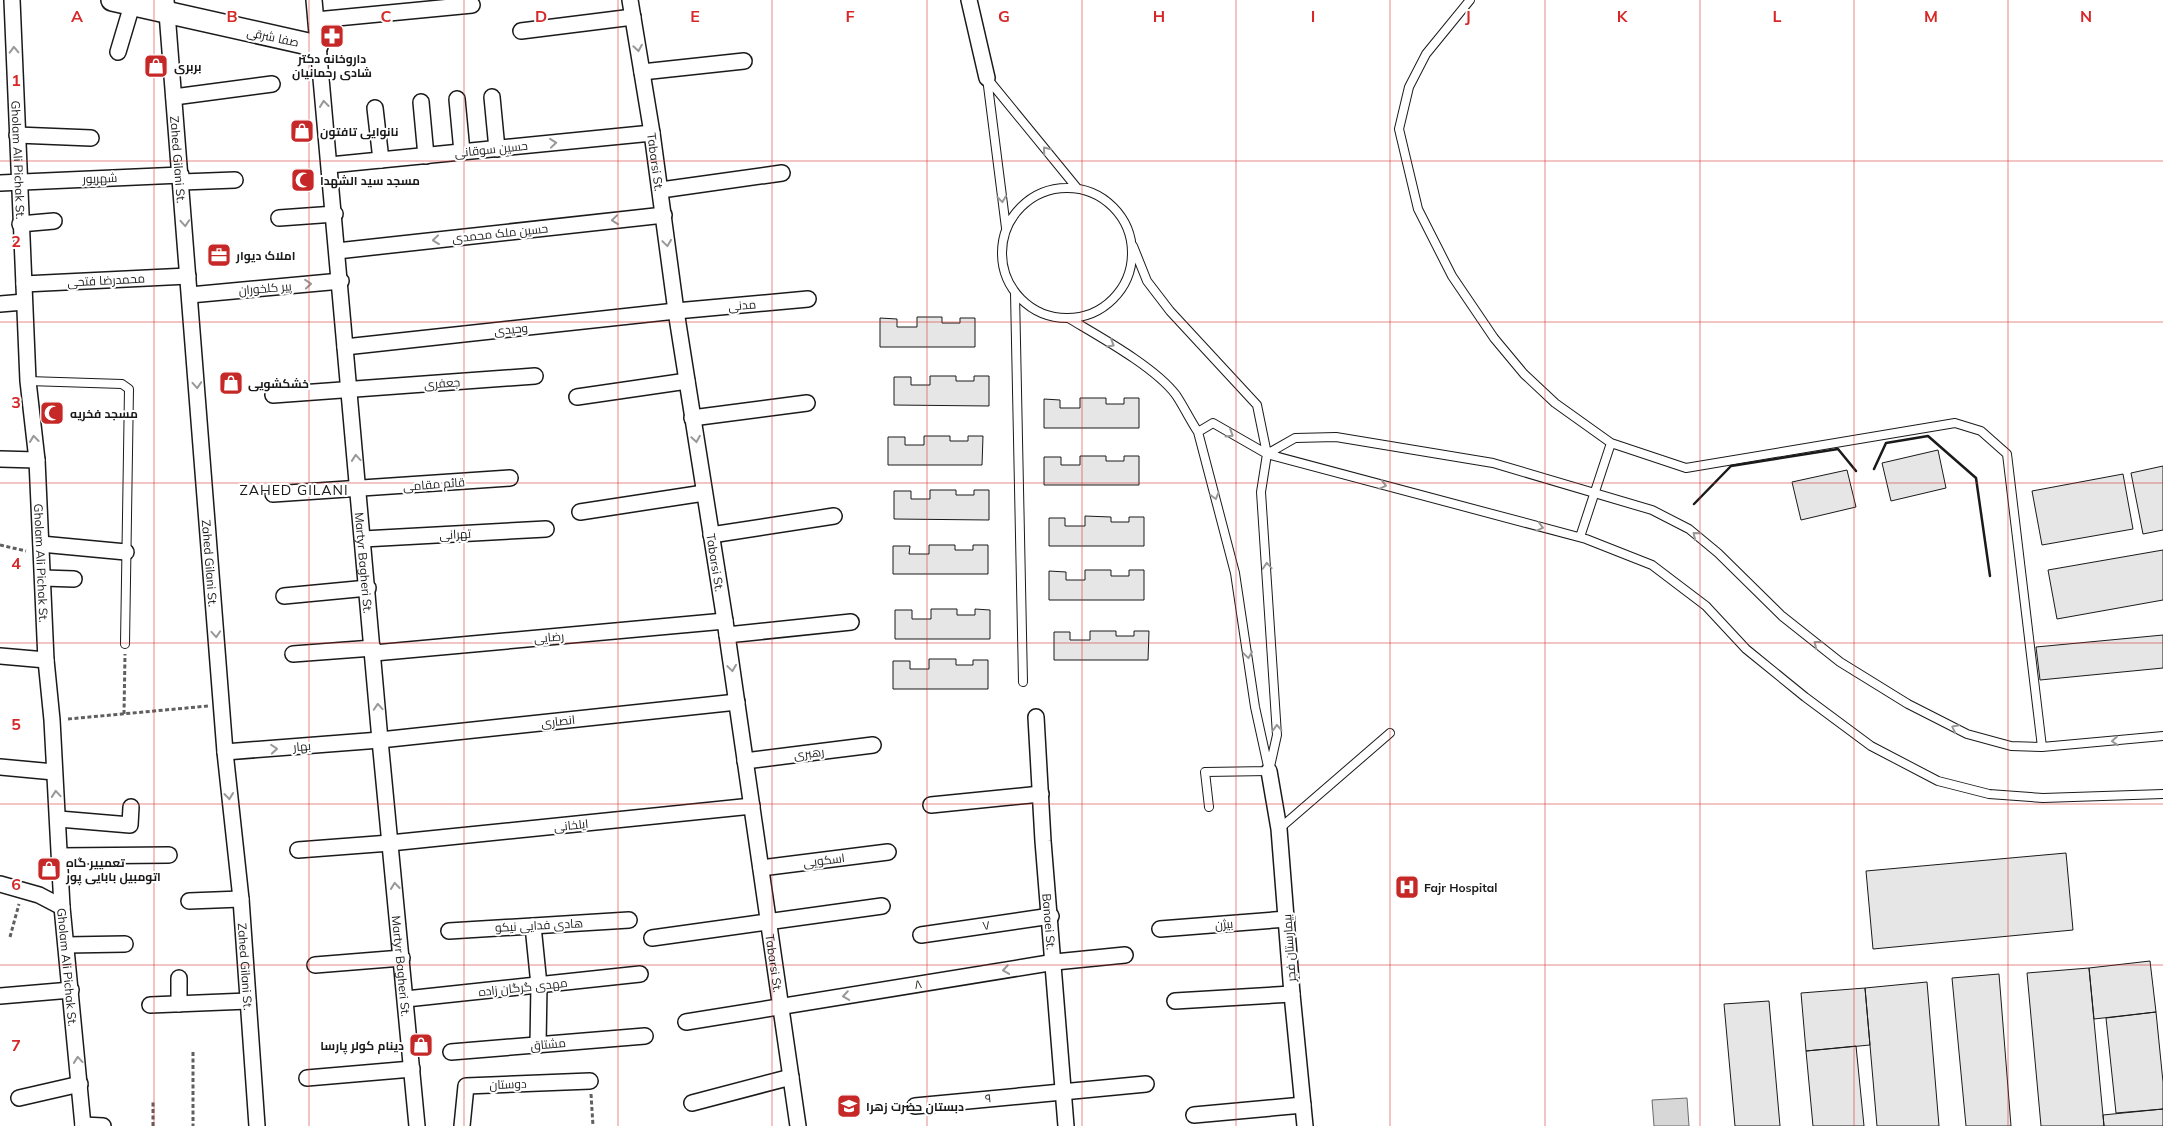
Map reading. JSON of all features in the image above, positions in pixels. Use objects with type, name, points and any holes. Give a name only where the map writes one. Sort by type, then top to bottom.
[{"type":"main road","name":"صفا شرقی","points":[[122,2],[167,7],[317,46]]},
{"type":"street","name":"Gholam Ali Pichak St.","points":[[12,0],[7,82],[18,135],[18,181],[28,382],[37,460],[46,660],[52,720],[62,907],[84,1126]]},
{"type":"street","name":"Martyr Bagheri St.","points":[[314,0],[317,46],[335,214],[380,740],[417,1126]]},
{"type":"street","name":"Tabarsi St.","points":[[630,0],[661,190],[676,311],[726,628],[798,1126]]},
{"type":"street","points":[[969,0],[987,78]]},
{"type":"street","points":[[118,52],[122,2]]},
{"type":"street","points":[[316,20],[472,5]]},
{"type":"street","name":"Zahed Gilani St.","points":[[167,7],[221,705],[240,899],[257,1126]]},
{"type":"street","points":[[521,31],[633,17]]},
{"type":"street","points":[[642,72],[744,60]]},
{"type":"street","points":[[174,97],[272,84]]},
{"type":"street","points":[[492,97],[497,149]]},
{"type":"street","points":[[457,99],[462,152]]},
{"type":"street","points":[[421,102],[426,156]]},
{"type":"street","points":[[375,108],[381,160]]},
{"type":"street","name":"حسین سوقانی","points":[[330,165],[652,133]]},
{"type":"street","points":[[18,135],[91,138]]},
{"type":"street","points":[[661,190],[782,173]]},
{"type":"street","name":"شهریور","points":[[0,182],[235,180]]},
{"type":"street","points":[[279,218],[335,214]]},
{"type":"street","name":"حسین ملک محمدی","points":[[337,251],[664,215]]},
{"type":"street","points":[[20,224],[54,221]]},
{"type":"street","name":"محمدرضا فتحی","points":[[24,284],[188,276]]},
{"type":"street","name":"پیر کلخوران","points":[[190,295],[340,281]]},
{"type":"street","name":"مدنی","points":[[676,311],[808,299]]},
{"type":"street","points":[[0,304],[24,302]]},
{"type":"street","name":"وحیدی","points":[[345,347],[676,311]]},
{"type":"street","name":"جعفری","points":[[273,394],[536,376]]},
{"type":"street","points":[[577,397],[687,381]]},
{"type":"street","points":[[692,418],[807,403]]},
{"type":"street","points":[[0,459],[37,460]]},
{"type":"street","name":"قائم مقامی","points":[[273,494],[510,478]]},
{"type":"street","points":[[580,512],[704,493]]},
{"type":"street","points":[[711,535],[834,516]]},
{"type":"street","name":"تهرانی","points":[[363,539],[546,529]]},
{"type":"street","points":[[42,550],[126,552]]},
{"type":"street","points":[[43,578],[74,579]]},
{"type":"street","points":[[284,596],[368,588]]},
{"type":"street","name":"رضایی","points":[[293,654],[851,622]]},
{"type":"street","points":[[0,656],[46,660]]},
{"type":"street","name":"انصاری","points":[[380,740],[736,702]]},
{"type":"street","name":"Banaei St.","points":[[1036,717],[1040,794],[1055,962],[1062,1090],[1066,1126]]},
{"type":"street","name":"بهار","points":[[225,752],[380,740]]},
{"type":"street","name":"رهبری","points":[[745,761],[874,745]]},
{"type":"street","points":[[0,768],[54,772]]},
{"type":"street","name":"بیمارستان فجر","points":[[1269,771],[1280,829],[1292,994],[1305,1126]]},
{"type":"street","points":[[931,805],[1040,794]]},
{"type":"street","name":"ایلخانی","points":[[298,850],[390,843],[752,806]]},
{"type":"street","points":[[58,819],[130,825],[131,808]]},
{"type":"street","name":"اسکویی","points":[[761,868],[888,852]]},
{"type":"street","points":[[60,856],[169,855]]},
{"type":"street","points":[[0,884],[39,895],[62,907]]},
{"type":"street","points":[[189,901],[240,899]]},
{"type":"street","points":[[652,938],[882,906]]},
{"type":"street","name":"۷","points":[[921,935],[1051,916]]},
{"type":"street","name":"بیژن","points":[[1160,929],[1287,919]]},
{"type":"street","name":"هادی فدایی نیکو","points":[[449,931],[629,920]]},
{"type":"street","points":[[533,926],[539,985],[538,1045]]},
{"type":"street","points":[[66,945],[125,944]]},
{"type":"street","name":"۸","points":[[686,1022],[1055,962],[1125,955]]},
{"type":"street","points":[[315,965],[402,958]]},
{"type":"street","name":"مهدی گرگان زاده","points":[[406,999],[640,974]]},
{"type":"street","points":[[179,978],[179,1004]]},
{"type":"street","points":[[0,996],[70,990]]},
{"type":"street","points":[[1175,1001],[1292,994]]},
{"type":"street","points":[[150,1005],[248,1001]]},
{"type":"street","name":"مشتاق","points":[[451,1052],[645,1036]]},
{"type":"street","points":[[307,1078],[412,1069]]},
{"type":"street","points":[[692,1103],[791,1077]]},
{"type":"street","name":"دوستان","points":[[462,1126],[466,1086],[590,1081]]},
{"type":"street","points":[[19,1098],[80,1084]]},
{"type":"street","name":"۹","points":[[915,1106],[1062,1090],[1146,1084]]},
{"type":"street","points":[[1194,1115],[1304,1105]]},
{"type":"street","points":[[84,1126],[103,1126]]},
{"type":"street","points":[[246,1126],[257,1126]]},
{"type":"lane","points":[[1470,0],[1426,54],[1409,88],[1399,129],[1418,210],[1452,276],[1494,338],[1524,374],[1555,403],[1611,443],[1686,468],[1955,423],[1981,431],[2007,454],[2042,748]]},
{"type":"lane","points":[[987,78],[1077,188]]},
{"type":"lane","points":[[987,78],[1006,228]]},
{"type":"lane","points":[[1055,188],[1077,188],[1097,194],[1115,208],[1127,225],[1147,281],[1170,311],[1256,405],[1266,454],[1261,492],[1277,736],[1269,771],[1255,707],[1236,573],[1198,432],[1175,394],[1125,352],[1070,319],[1049,316],[1030,308],[1015,293],[1004,273],[1001,251],[1006,228],[1017,210],[1034,196],[1055,188]]},
{"type":"lane","points":[[1070,319],[1097,311],[1109,304],[1124,288],[1131,268],[1133,246]]},
{"type":"lane","points":[[1015,293],[1023,682]]},
{"type":"lane","points":[[28,382],[122,384],[128,389],[125,644]]},
{"type":"lane","points":[[1198,432],[1213,423],[1266,454],[1580,537],[1652,565],[1706,606],[1746,649],[1805,697],[1871,746],[1938,780],[1989,794],[2043,798],[2163,794]]},
{"type":"lane","points":[[1266,454],[1295,438],[1336,437],[1494,463],[1652,510],[1689,529],[1790,622],[1840,662],[1908,704],[1967,734],[2010,746],[2042,748],[2163,736]]},
{"type":"lane","points":[[1580,537],[1611,443]]},
{"type":"lane","points":[[1280,829],[1390,733]]},
{"type":"lane","points":[[1209,807],[1205,772],[1269,771]]},
{"type":"path","points":[[0,545],[42,550]]},
{"type":"path","points":[[124,714],[125,644]]},
{"type":"path","points":[[52,720],[221,705]]},
{"type":"path","points":[[10,937],[22,891]]},
{"type":"path","points":[[193,1052],[193,1126]]},
{"type":"path","points":[[590,1081],[593,1126]]},
{"type":"path","points":[[153,1126],[154,1102]]},
{"type":"shaded area","points":[[1687,1098],[1689,1126],[1654,1126],[1652,1100]]},
{"type":"building","points":[[917,317],[942,317],[942,323],[960,323],[960,318],[975,318],[975,347],[880,347],[880,318],[897,319],[897,327],[917,327]]},
{"type":"building","points":[[930,376],[956,376],[956,381],[974,381],[974,376],[989,376],[989,406],[894,405],[894,377],[911,377],[911,385],[930,385]]},
{"type":"building","points":[[1080,398],[1106,398],[1106,404],[1124,404],[1124,398],[1139,398],[1139,428],[1044,428],[1044,399],[1060,400],[1060,408],[1080,408]]},
{"type":"building","points":[[924,436],[950,436],[950,441],[968,441],[968,436],[983,436],[982,465],[888,465],[888,437],[905,437],[905,445],[924,445]]},
{"type":"building","points":[[1938,450],[1946,488],[1891,501],[1882,463]]},
{"type":"building","points":[[1080,456],[1106,456],[1106,461],[1124,461],[1124,456],[1139,456],[1139,485],[1044,485],[1044,457],[1061,457],[1061,465],[1080,465]]},
{"type":"building","points":[[2163,466],[2163,530],[2143,534],[2131,473]]},
{"type":"building","points":[[1847,470],[1856,507],[1801,520],[1792,482]]},
{"type":"building","points":[[2123,474],[2133,529],[2042,545],[2032,491]]},
{"type":"building","points":[[930,490],[956,490],[956,495],[974,495],[974,490],[989,490],[989,520],[894,519],[894,491],[911,491],[911,499],[930,499]]},
{"type":"building","points":[[1085,516],[1111,517],[1111,522],[1129,522],[1129,517],[1144,517],[1144,546],[1049,546],[1049,518],[1065,518],[1065,526],[1085,526]]},
{"type":"building","points":[[929,545],[955,545],[955,550],[973,550],[973,545],[988,545],[988,574],[893,574],[893,546],[910,546],[909,554],[929,554]]},
{"type":"building","points":[[2163,550],[2163,600],[2057,619],[2048,570]]},
{"type":"building","points":[[1085,570],[1111,570],[1111,576],[1129,576],[1129,570],[1144,570],[1144,600],[1049,600],[1049,571],[1066,572],[1066,580],[1085,580]]},
{"type":"building","points":[[931,609],[957,609],[957,615],[975,615],[975,609],[990,610],[990,639],[895,639],[895,610],[912,610],[912,619],[931,619]]},
{"type":"building","points":[[1090,631],[1116,631],[1116,636],[1134,636],[1134,631],[1149,631],[1148,660],[1054,660],[1054,632],[1070,632],[1070,640],[1090,640]]},
{"type":"building","points":[[2163,635],[2163,668],[2040,680],[2036,647]]},
{"type":"building","points":[[929,659],[956,659],[956,665],[973,665],[973,660],[988,660],[988,689],[893,689],[893,661],[910,661],[910,669],[929,669]]},
{"type":"building","points":[[2066,853],[2073,930],[1873,949],[1866,871]]},
{"type":"building","points":[[2150,961],[2156,1012],[2094,1019],[2089,968]]},
{"type":"building","points":[[2089,968],[2104,1126],[2041,1126],[2027,973]]},
{"type":"building","points":[[1999,974],[2011,1126],[1966,1126],[1952,978]]},
{"type":"building","points":[[1927,982],[1939,1126],[1877,1126],[1865,988]]},
{"type":"building","points":[[1865,988],[1870,1045],[1806,1051],[1801,993]]},
{"type":"building","points":[[1769,1001],[1780,1126],[1735,1126],[1724,1004]]},
{"type":"building","points":[[2156,1012],[2163,1082],[2163,1109],[2116,1113],[2106,1018]]},
{"type":"building","points":[[1856,1046],[1864,1126],[1813,1126],[1806,1051]]},
{"type":"building","points":[[2163,1109],[2163,1126],[2104,1126],[2103,1115]]},
{"type":"wall","points":[[1874,469],[1886,443],[1928,436],[1976,478],[1990,576]]},
{"type":"wall","points":[[1694,504],[1731,466],[1838,449],[1856,471]]},
{"type":"place","name":"داروخانه دکتر شادی رحمانیان","points":[[332,36]]},
{"type":"place","name":"بربری","points":[[156,66]]},
{"type":"place","name":"نانوایی تافتون","points":[[302,131]]},
{"type":"place","name":"مسجد سید الشهدا","points":[[303,180]]},
{"type":"place","name":"املاک دیوار","points":[[219,255]]},
{"type":"place","name":"خشکشویی","points":[[231,383]]},
{"type":"place","name":"مسجد فخریه","points":[[52,413]]},
{"type":"place","name":"تعمییر گاه اتومبیل بابایی پور","points":[[49,869]]},
{"type":"place","name":"Fajr Hospital","points":[[1407,887]]},
{"type":"place","name":"دینام کولر پارسا","points":[[421,1045]]},
{"type":"place","name":"دبستان حضرت زهرا","points":[[849,1106]]},
{"type":"district","name":"ZAHED GILANI","points":[[294,490]]}]
